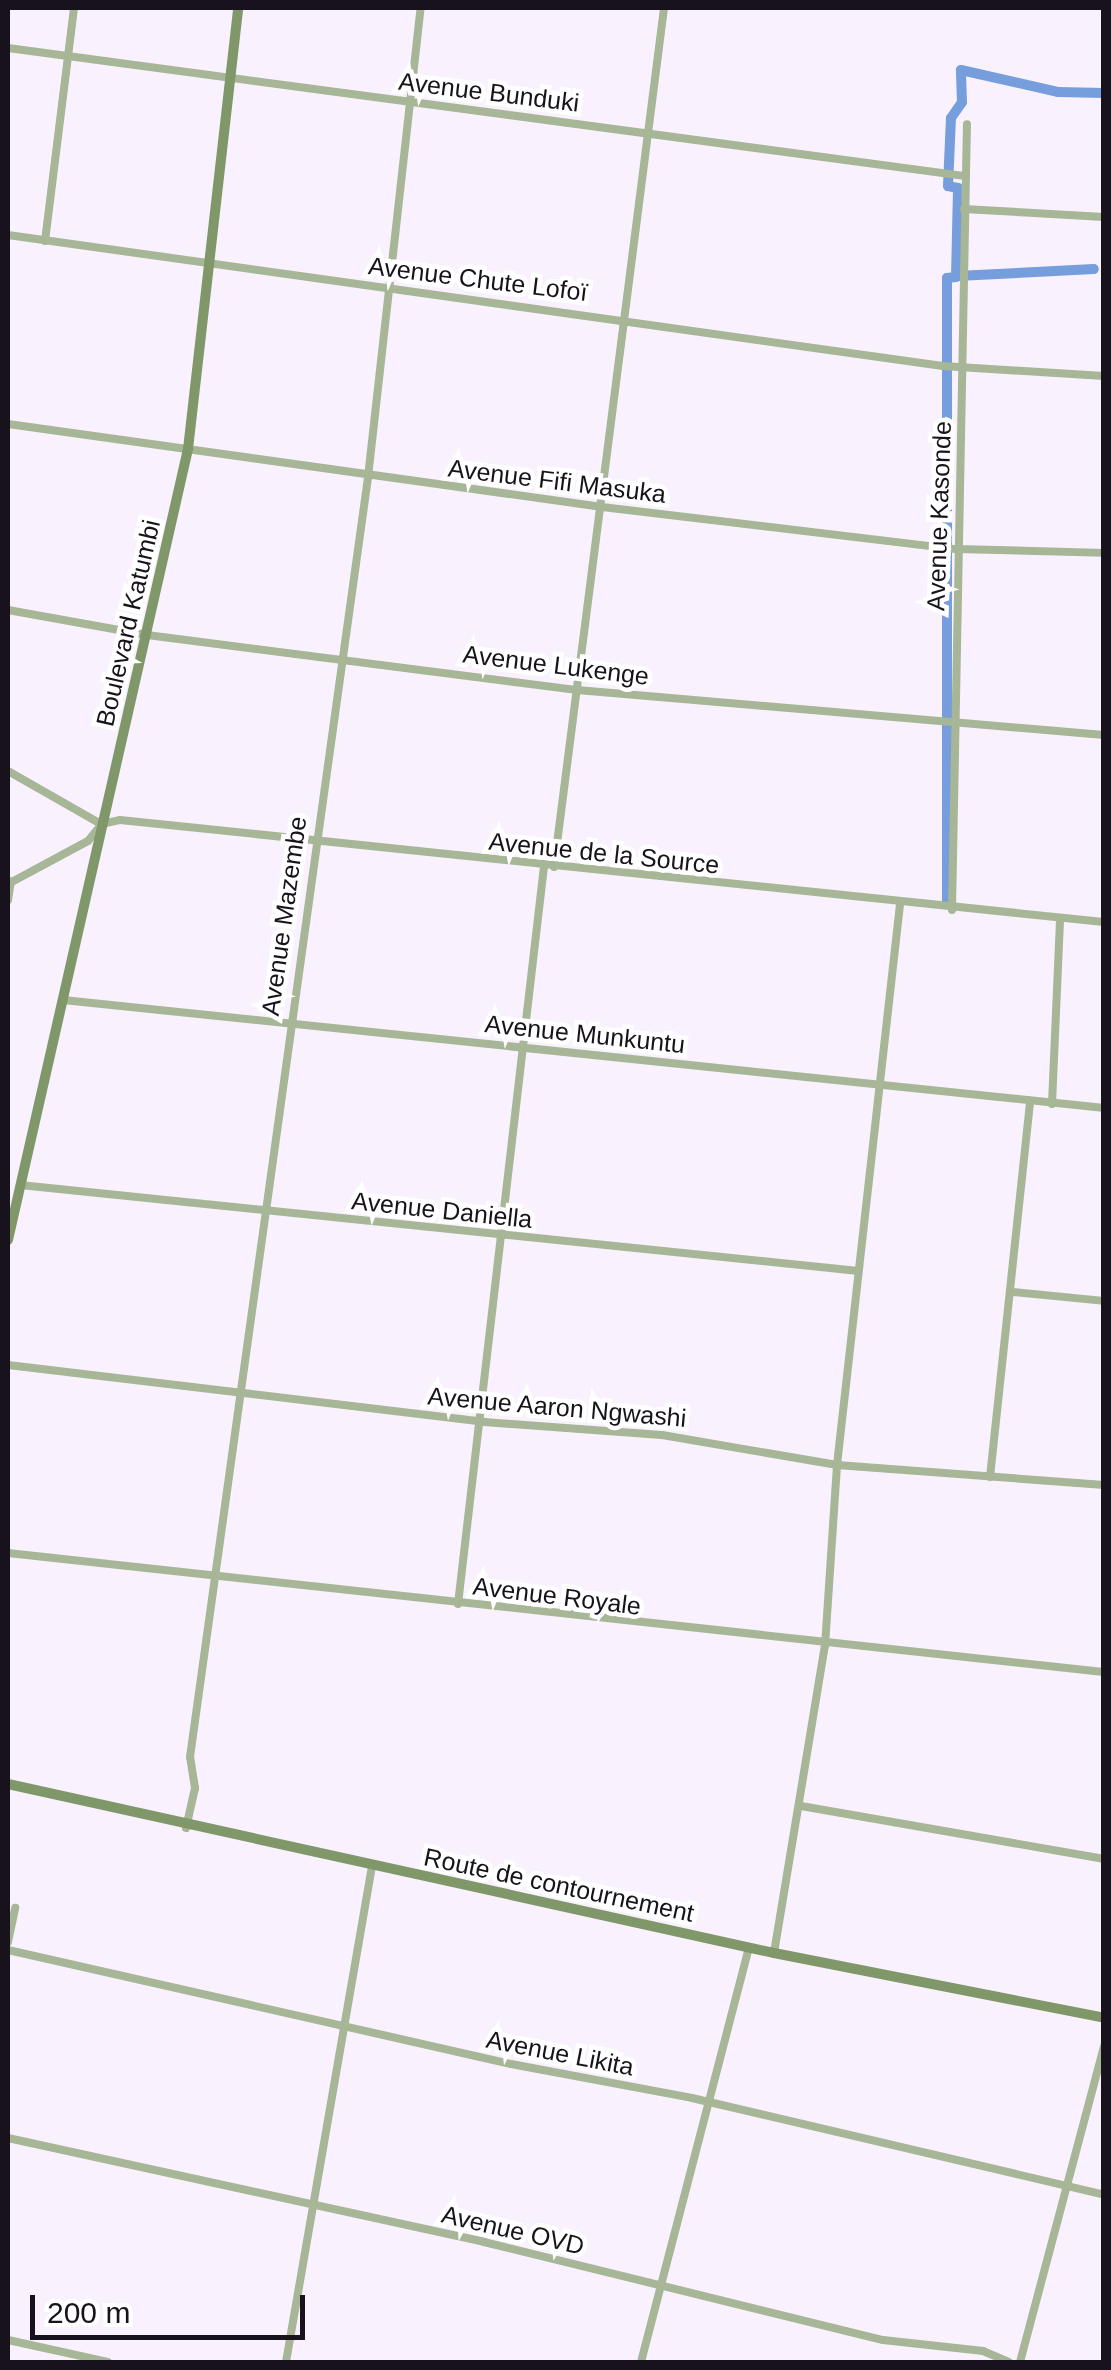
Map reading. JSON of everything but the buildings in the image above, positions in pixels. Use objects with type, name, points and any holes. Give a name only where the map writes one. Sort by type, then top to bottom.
[{"type":"street","points":[[45,242],[74,8]]},
{"type":"street","name":"Boulevard Katumbi","points":[[8,1240],[188,449],[238,8]]},
{"type":"street","name":"Avenue Mazembe","points":[[186,1828],[289,1025],[368,477],[421,8]]},
{"type":"street","points":[[554,868],[628,318],[664,8]]},
{"type":"street","name":"Avenue Bunduki","points":[[8,48],[960,175]]},
{"type":"street","name":"Avenue Kasonde","points":[[952,910],[964,208],[960,175],[967,124]]},
{"type":"street","points":[[964,208],[1104,217]]},
{"type":"street","name":"Avenue Chute Lofoï","points":[[8,236],[209,267],[628,318],[943,366],[1104,376]]},
{"type":"street","name":"Avenue Fifi Masuka","points":[[8,424],[602,508],[956,549],[1104,553]]},
{"type":"street","name":"Avenue Lukenge","points":[[8,610],[147,636],[576,690],[1104,735]]},
{"type":"street","points":[[8,771],[101,824],[88,841],[9,881],[8,900]]},
{"type":"street","name":"Avenue de la Source","points":[[101,824],[120,820],[952,910],[1104,922]]},
{"type":"street","points":[[458,1604],[484,1422],[500,1238],[544,866]]},
{"type":"street","points":[[774,1953],[802,1806],[825,1646],[837,1466],[900,904]]},
{"type":"street","points":[[1052,1104],[1060,918]]},
{"type":"street","name":"Avenue Munkuntu","points":[[63,1000],[1104,1108]]},
{"type":"street","points":[[990,1477],[1013,1292],[1030,1102]]},
{"type":"street","name":"Avenue Daniella","points":[[20,1185],[500,1238],[859,1271]]},
{"type":"street","points":[[1013,1292],[1104,1300]]},
{"type":"street","name":"Avenue Aaron Ngwashi","points":[[8,1364],[484,1422],[662,1434],[837,1466],[1104,1485]]},
{"type":"street","name":"Avenue Royale","points":[[8,1554],[825,1646],[1104,1672]]},
{"type":"street","name":"Route de contournement","points":[[8,1784],[186,1828],[774,1953],[1104,2018]]},
{"type":"street","points":[[802,1806],[1104,1858]]},
{"type":"street","points":[[286,2362],[348,2023],[372,1866]]},
{"type":"street","points":[[8,1942],[16,1908]]},
{"type":"street","points":[[641,2362],[704,2101],[749,1947]]},
{"type":"street","name":"Avenue Likita","points":[[8,1950],[348,2023],[511,2064],[704,2101],[1104,2195]]},
{"type":"street","points":[[1020,2362],[1104,2046]]},
{"type":"street","name":"Avenue OVD","points":[[8,2138],[662,2285],[883,2340],[983,2352],[1009,2362]]},
{"type":"street","points":[[8,2340],[108,2362]]},
{"type":"waterway","points":[[947,904],[947,278],[956,277],[958,188],[948,186],[951,118],[962,102],[961,70],[1058,92],[1104,93]]},
{"type":"waterway","points":[[957,276],[1094,269]]}]
